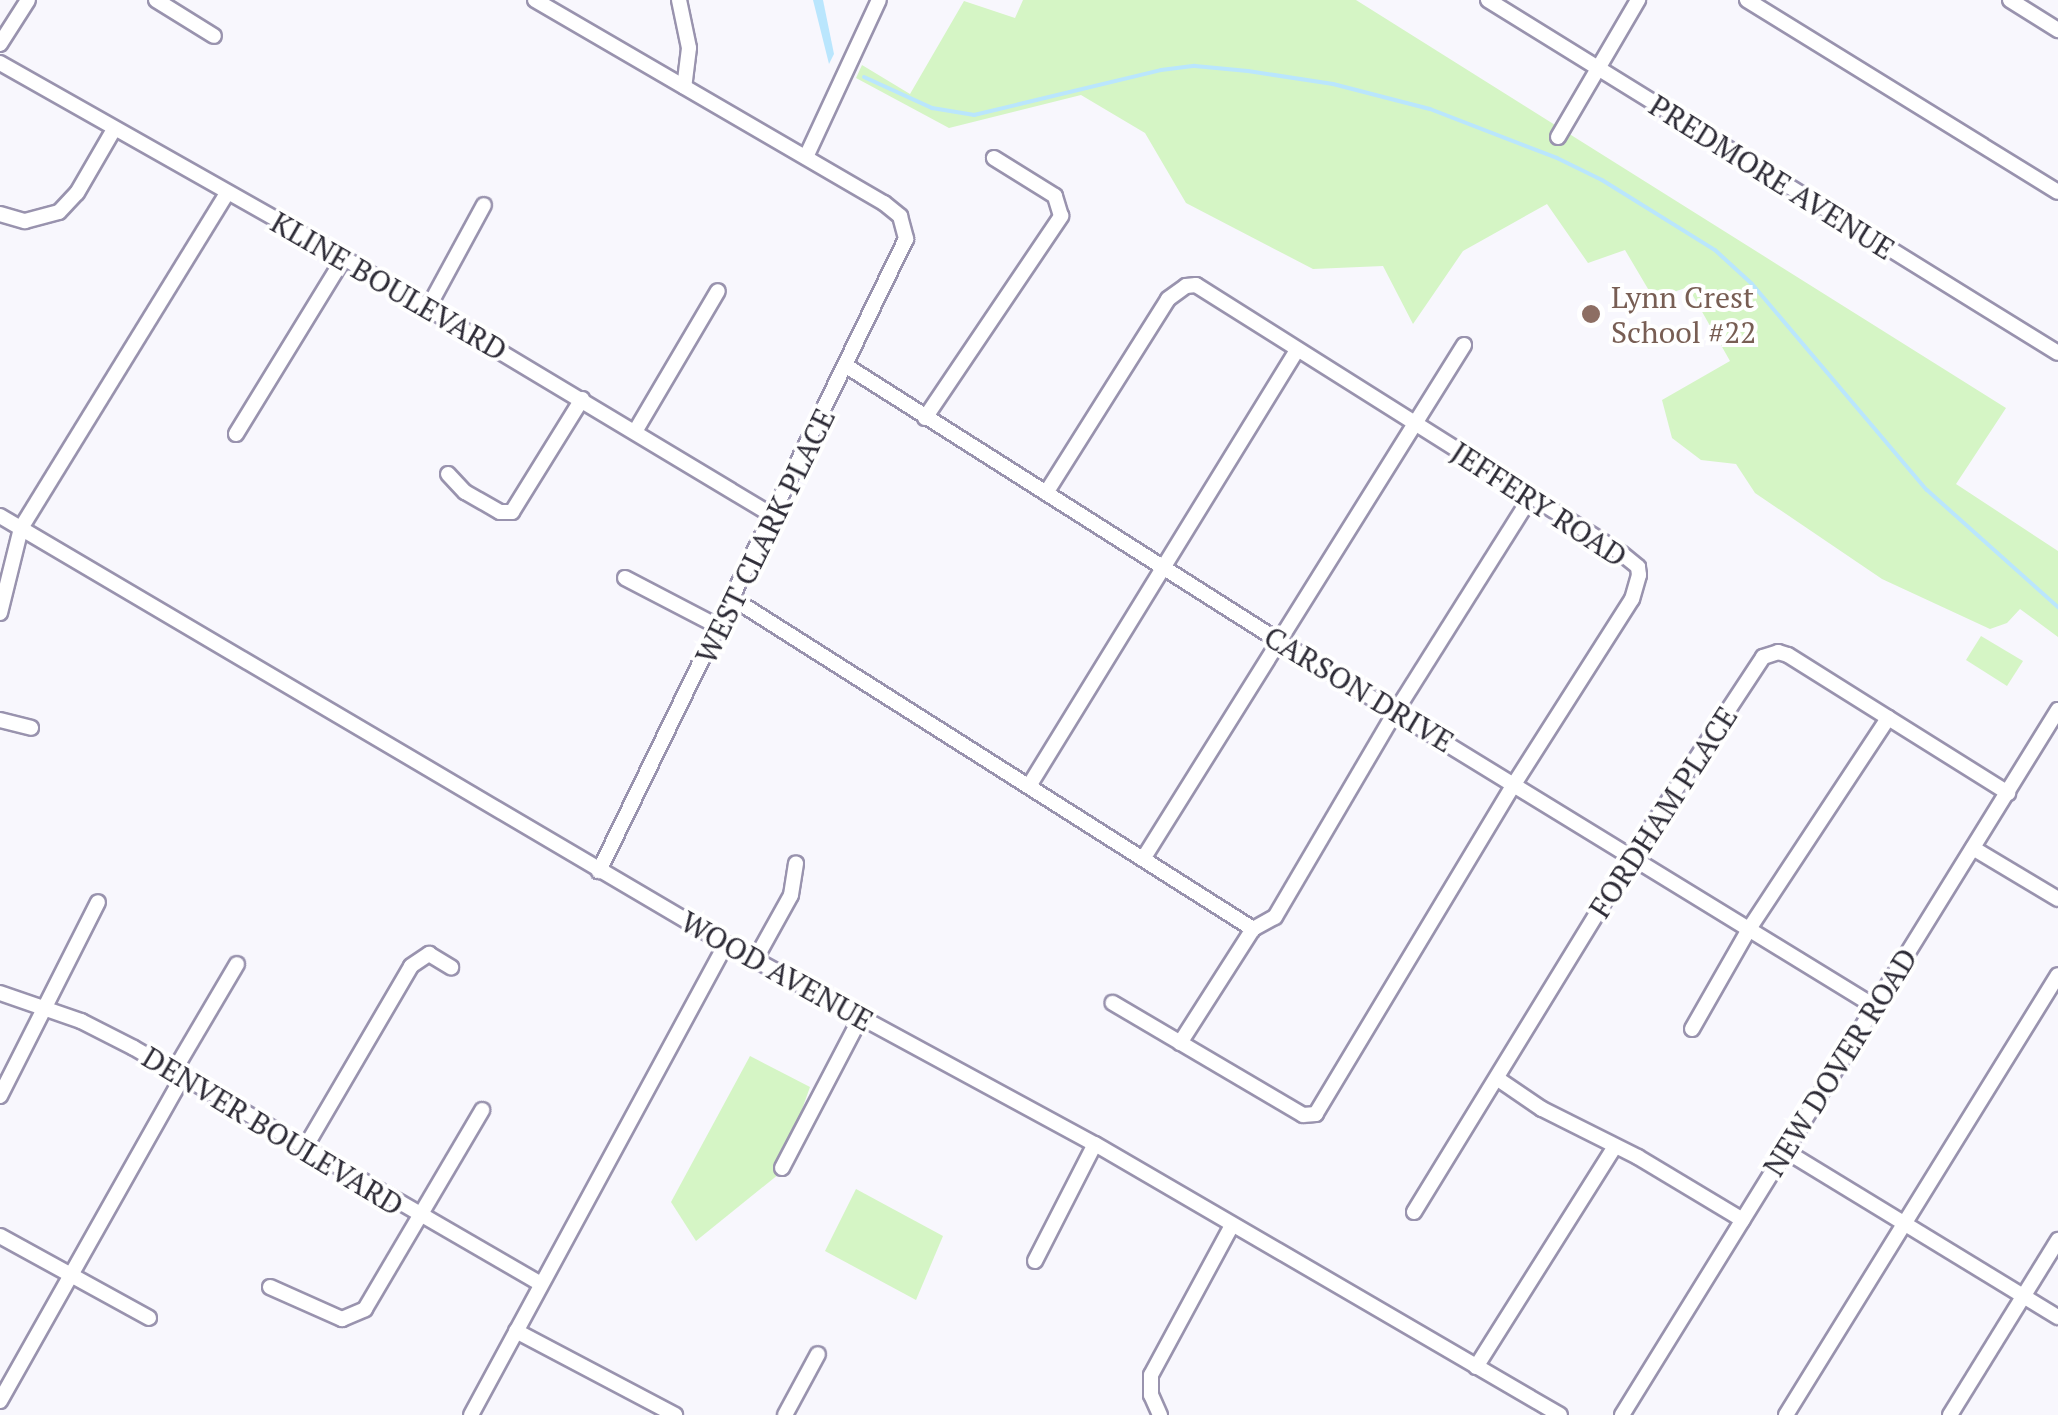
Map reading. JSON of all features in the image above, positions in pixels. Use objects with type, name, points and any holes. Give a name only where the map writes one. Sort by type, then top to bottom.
[{"type":"street","points":[[0,44],[28,0]]},
{"type":"street","points":[[156,0],[214,36]]},
{"type":"street","points":[[535,0],[806,157],[879,0]]},
{"type":"street","points":[[678,0],[689,48],[684,87]]},
{"type":"street","name":"PREDMORE AVENUE","points":[[1488,0],[2058,354]]},
{"type":"street","points":[[1558,137],[1638,0]]},
{"type":"street","points":[[1747,0],[2058,192]]},
{"type":"street","points":[[2010,0],[2058,30]]},
{"type":"street","name":"KLINE BOULEVARD","points":[[0,63],[113,131],[344,258],[775,516]]},
{"type":"street","points":[[0,214],[26,221],[59,212],[76,194],[113,131]]},
{"type":"street","name":"WEST CLARK PLACE","points":[[599,871],[904,251],[905,227],[884,203],[806,157]]},
{"type":"street","points":[[925,418],[1061,216],[1055,196],[994,158]]},
{"type":"street","points":[[0,613],[21,528],[227,193]]},
{"type":"street","points":[[428,308],[484,206]]},
{"type":"street","points":[[236,434],[344,258]]},
{"type":"street","name":"JEFFERY ROAD","points":[[1046,492],[1168,299],[1186,286],[1207,290],[1638,567],[1640,583],[1514,784],[1333,1092],[1316,1114],[1303,1114],[1180,1043]]},
{"type":"street","points":[[636,430],[718,291]]},
{"type":"street","points":[[1143,859],[1464,345]]},
{"type":"street","points":[[1029,786],[1297,350]]},
{"type":"street","name":"CARSON DRIVE","points":[[848,367],[1630,859],[1874,1006]]},
{"type":"street","points":[[448,474],[465,492],[500,512],[512,512],[582,399]]},
{"type":"street","points":[[1113,1003],[1180,1043],[1253,929],[1275,917],[1396,711],[1530,497]]},
{"type":"street","name":"WOOD AVENUE","points":[[0,516],[599,871],[1096,1144],[1560,1415]]},
{"type":"street","points":[[625,578],[720,628]]},
{"type":"street","points":[[734,600],[1253,929]]},
{"type":"street","name":"FORDHAM PLACE","points":[[1414,1212],[1630,859],[1763,657],[1778,652],[1788,655],[2008,793]]},
{"type":"street","name":"NEW DOVER ROAD","points":[[1622,1415],[2058,710]]},
{"type":"street","points":[[1692,1029],[1750,929],[1888,718]]},
{"type":"street","points":[[0,720],[30,728]]},
{"type":"street","points":[[1973,848],[2058,899]]},
{"type":"street","points":[[755,960],[791,895],[796,863]]},
{"type":"street","points":[[0,1096],[98,902]]},
{"type":"street","points":[[471,1415],[726,944]]},
{"type":"street","points":[[306,1146],[411,966],[429,954],[451,967]]},
{"type":"street","points":[[0,1401],[237,964]]},
{"type":"street","points":[[1786,1415],[2058,975]]},
{"type":"street","name":"DENVER BOULEVARD","points":[[0,993],[81,1021],[540,1283]]},
{"type":"street","points":[[782,1168],[861,1017]]},
{"type":"street","points":[[1498,1079],[1542,1110],[1614,1146],[1742,1220]]},
{"type":"street","points":[[270,1287],[342,1320],[364,1310],[482,1110]]},
{"type":"street","points":[[1034,1261],[1096,1144]]},
{"type":"street","points":[[1476,1367],[1614,1146]]},
{"type":"street","points":[[1784,1150],[2058,1318]]},
{"type":"street","points":[[1160,1415],[1151,1395],[1151,1375],[1158,1354],[1232,1224]]},
{"type":"street","points":[[0,1236],[148,1318]]},
{"type":"street","points":[[1950,1415],[2058,1240]]},
{"type":"street","points":[[516,1332],[672,1414]]},
{"type":"street","points":[[785,1415],[818,1354]]},
{"type":"green space","points":[[1023,0],[1356,0],[2006,408],[1956,484],[2058,551],[2058,637],[2020,609],[2007,623],[1990,629],[1882,579],[1755,493],[1736,464],[1701,460],[1672,438],[1662,400],[1730,361],[1688,287],[1654,299],[1625,250],[1588,263],[1547,204],[1463,251],[1413,324],[1383,266],[1313,269],[1186,203],[1145,133],[1081,95],[949,128],[856,78],[862,65],[910,94],[964,1],[1015,18]]},
{"type":"green space","points":[[1981,636],[2023,661],[2007,686],[1966,660]]},
{"type":"green space","points":[[750,1056],[810,1087],[779,1174],[696,1241],[671,1202]]},
{"type":"green space","points":[[856,1189],[943,1236],[916,1300],[825,1251]]},
{"type":"water","points":[[813,0],[823,0],[834,54],[829,64]]},
{"type":"waterway","points":[[864,77],[932,108],[974,115],[1161,70],[1195,66],[1248,71],[1333,84],[1430,109],[1557,158],[1602,180],[1715,250],[1752,284],[1927,490],[2058,607]]},
{"type":"place","name":"Lynn Crest School #22","points":[[1591,314]]}]
